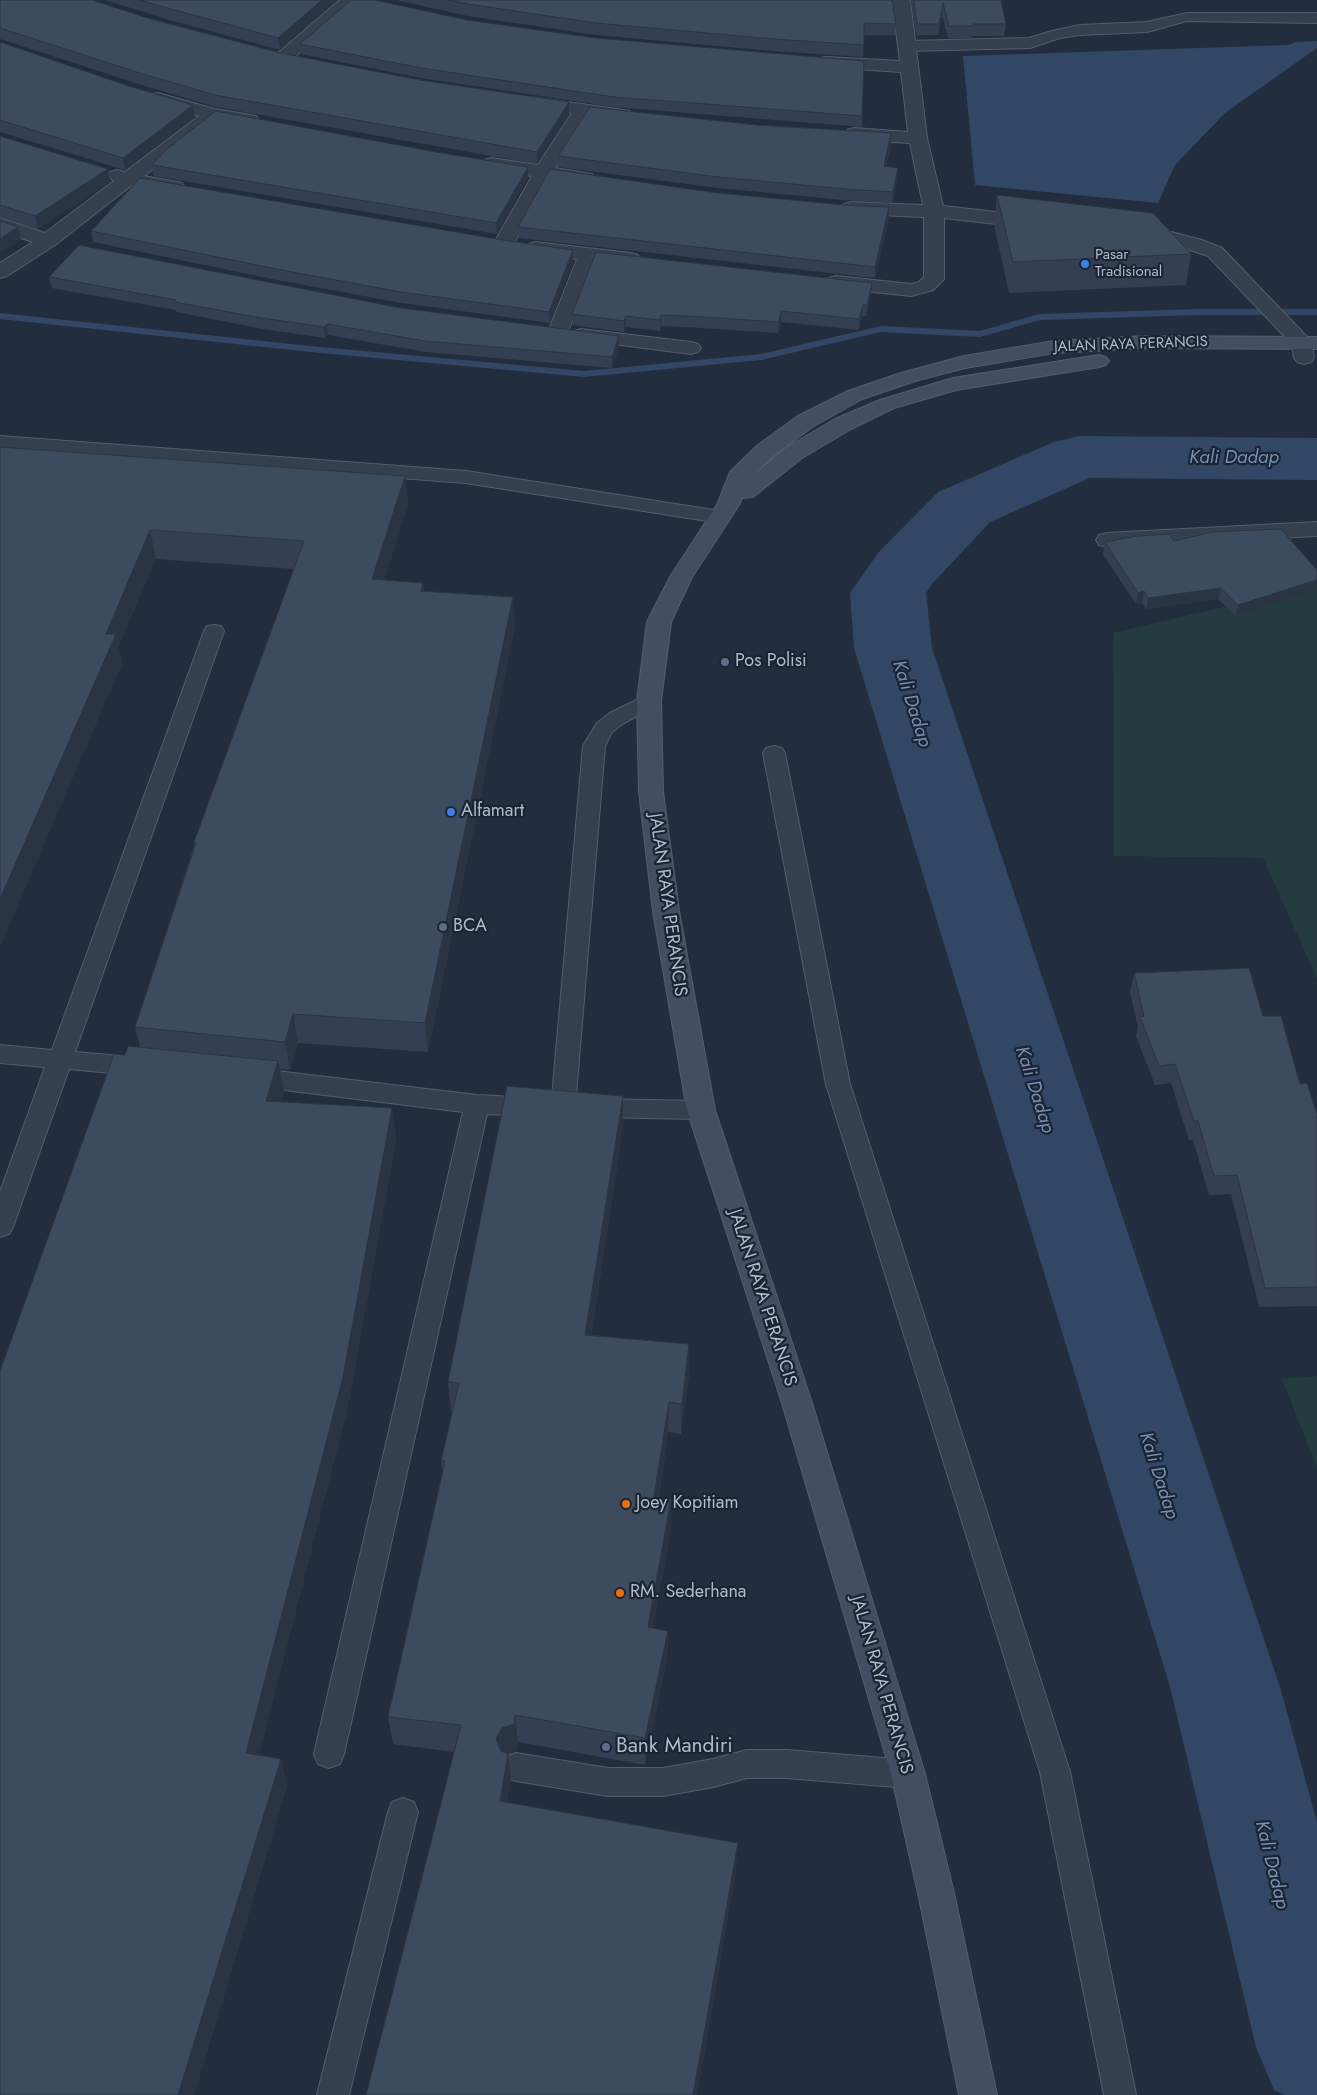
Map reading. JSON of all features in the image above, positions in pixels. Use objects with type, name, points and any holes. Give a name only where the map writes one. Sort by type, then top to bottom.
[{"type":"street","points":[[283,58],[350,0]]},
{"type":"street","points":[[813,279],[911,290],[926,286],[934,279],[934,211],[918,138],[901,0]]},
{"type":"street","points":[[264,53],[302,61]]},
{"type":"street","points":[[812,61],[909,67]]},
{"type":"street","points":[[138,92],[213,114],[271,124]]},
{"type":"street","points":[[516,100],[643,117]]},
{"type":"street","points":[[504,243],[543,172],[583,110]]},
{"type":"street","points":[[0,272],[48,241],[213,114]]},
{"type":"street","points":[[833,132],[918,138]]},
{"type":"street","points":[[476,161],[602,180]]},
{"type":"street","points":[[100,170],[128,179],[194,190]]},
{"type":"street","points":[[834,207],[934,211],[1047,223]]},
{"type":"street","points":[[0,224],[48,241],[77,247]]},
{"type":"street","points":[[1123,232],[1171,238],[1196,244],[1215,252],[1310,351]]},
{"type":"street","points":[[484,240],[588,255],[647,261]]},
{"type":"street","points":[[588,255],[549,331],[691,348]]},
{"type":"street","name":"JALAN RAYA PERANCIS","points":[[978,2095],[936,1893],[908,1774],[797,1403],[701,1110],[666,911],[651,792],[649,701],[658,622],[682,577],[724,511],[794,453],[843,424],[887,404],[953,384],[1103,360],[1310,351]]},
{"type":"street","points":[[1107,540],[1317,529]]},
{"type":"lane","points":[[908,46],[1030,44],[1058,34],[1080,30],[1147,27],[1188,17],[1317,18]]},
{"type":"lane","points":[[0,442],[466,477],[724,511]]},
{"type":"lane","points":[[0,1227],[214,631]]},
{"type":"lane","points":[[563,1108],[594,746],[604,728],[617,718],[649,701]]},
{"type":"lane","points":[[774,753],[838,1084],[1055,1772],[1120,2095]]},
{"type":"lane","points":[[0,1054],[167,1069]]},
{"type":"lane","points":[[225,1074],[476,1104],[563,1108],[701,1110]]},
{"type":"lane","points":[[329,1754],[476,1104]]},
{"type":"lane","points":[[516,1767],[608,1782],[663,1782],[713,1773],[747,1764],[787,1764],[908,1774]]},
{"type":"lane","points":[[333,2095],[403,1812]]},
{"type":"green space","points":[[1317,585],[1317,979],[1263,858],[1114,856],[1113,633]]},
{"type":"green space","points":[[1317,1376],[1317,1468],[1282,1379]]},
{"type":"water","points":[[1317,44],[1317,48],[1225,113],[1175,165],[1158,203],[975,185],[963,56]]},
{"type":"building","points":[[0,0],[92,0],[151,19],[281,53],[420,80],[569,102],[537,152],[215,95],[0,28]]},
{"type":"building","points":[[140,0],[322,0],[278,38]]},
{"type":"building","points":[[351,0],[375,0],[467,20],[596,38],[864,61],[862,116],[614,97],[421,68],[300,44]]},
{"type":"building","points":[[448,0],[892,0],[896,24],[864,23],[864,45],[596,23]]},
{"type":"building","points":[[914,0],[1001,0],[1006,24],[949,26],[943,3],[939,24],[917,24]]},
{"type":"building","points":[[0,42],[129,86],[193,105],[123,158],[0,120]]},
{"type":"building","points":[[590,107],[757,125],[891,133],[884,166],[898,168],[893,192],[718,177],[558,156]]},
{"type":"building","points":[[216,111],[528,167],[496,223],[152,165],[167,149]]},
{"type":"building","points":[[0,136],[108,169],[35,216],[0,205]]},
{"type":"building","points":[[550,169],[718,193],[845,205],[889,207],[875,267],[518,227]]},
{"type":"building","points":[[140,178],[503,240],[573,250],[549,312],[401,292],[276,269],[91,231]]},
{"type":"building","points":[[997,195],[1153,213],[1191,254],[1013,262]]},
{"type":"building","points":[[0,221],[18,227],[0,239]]},
{"type":"building","points":[[79,245],[401,308],[619,336],[612,357],[425,341],[327,324],[324,327],[262,318],[49,277]]},
{"type":"building","points":[[596,252],[872,283],[867,305],[863,305],[859,319],[781,311],[779,322],[661,315],[660,320],[626,316],[624,321],[572,314]]},
{"type":"building","points":[[0,447],[405,476],[372,579],[423,583],[421,591],[513,597],[425,1023],[293,1014],[285,1042],[135,1027],[196,843],[194,842],[304,541],[150,530],[106,634],[116,634],[0,899]]},
{"type":"building","points":[[1281,529],[1317,570],[1317,580],[1238,605],[1221,588],[1148,598],[1144,591],[1138,593],[1105,542],[1137,536],[1169,534],[1174,541],[1212,532]]},
{"type":"building","points":[[1249,968],[1263,1016],[1281,1016],[1300,1084],[1307,1083],[1317,1114],[1317,1287],[1265,1288],[1237,1175],[1214,1176],[1198,1121],[1194,1121],[1175,1064],[1159,1066],[1140,1017],[1144,1016],[1134,973]]},
{"type":"building","points":[[128,1046],[278,1061],[266,1101],[392,1108],[343,1377],[246,1753],[281,1759],[178,2095],[0,2095],[0,1371],[114,1054],[125,1055]]},
{"type":"building","points":[[507,1086],[623,1096],[585,1335],[689,1344],[682,1404],[669,1402],[654,1496],[671,1499],[648,1627],[668,1631],[645,1738],[515,1715],[514,1724],[502,1728],[496,1739],[501,1751],[508,1754],[500,1801],[738,1843],[693,2095],[366,2095],[461,1725],[388,1717],[445,1461],[441,1461],[459,1383],[448,1382]]},
{"type":"waterway","points":[[1279,52],[1298,44],[1317,44]]},
{"type":"waterway","points":[[0,316],[320,350],[584,374],[761,357],[881,329],[980,334],[1039,317],[1198,312],[1317,312]]},
{"type":"waterway","name":"Kali Dadap","points":[[1317,459],[1079,457],[964,507],[904,569],[888,593],[893,648],[1225,1687],[1317,2047]]},
{"type":"place","name":"Pasar Tradisional","points":[[1085,264]]},
{"type":"place","name":"Pos Polisi","points":[[725,662]]},
{"type":"place","name":"Alfamart","points":[[451,812]]},
{"type":"place","name":"BCA","points":[[443,927]]},
{"type":"place","name":"Joey Kopitiam","points":[[626,1504]]},
{"type":"place","name":"RM. Sederhana","points":[[620,1593]]},
{"type":"place","name":"Bank Mandiri","points":[[606,1747]]}]
